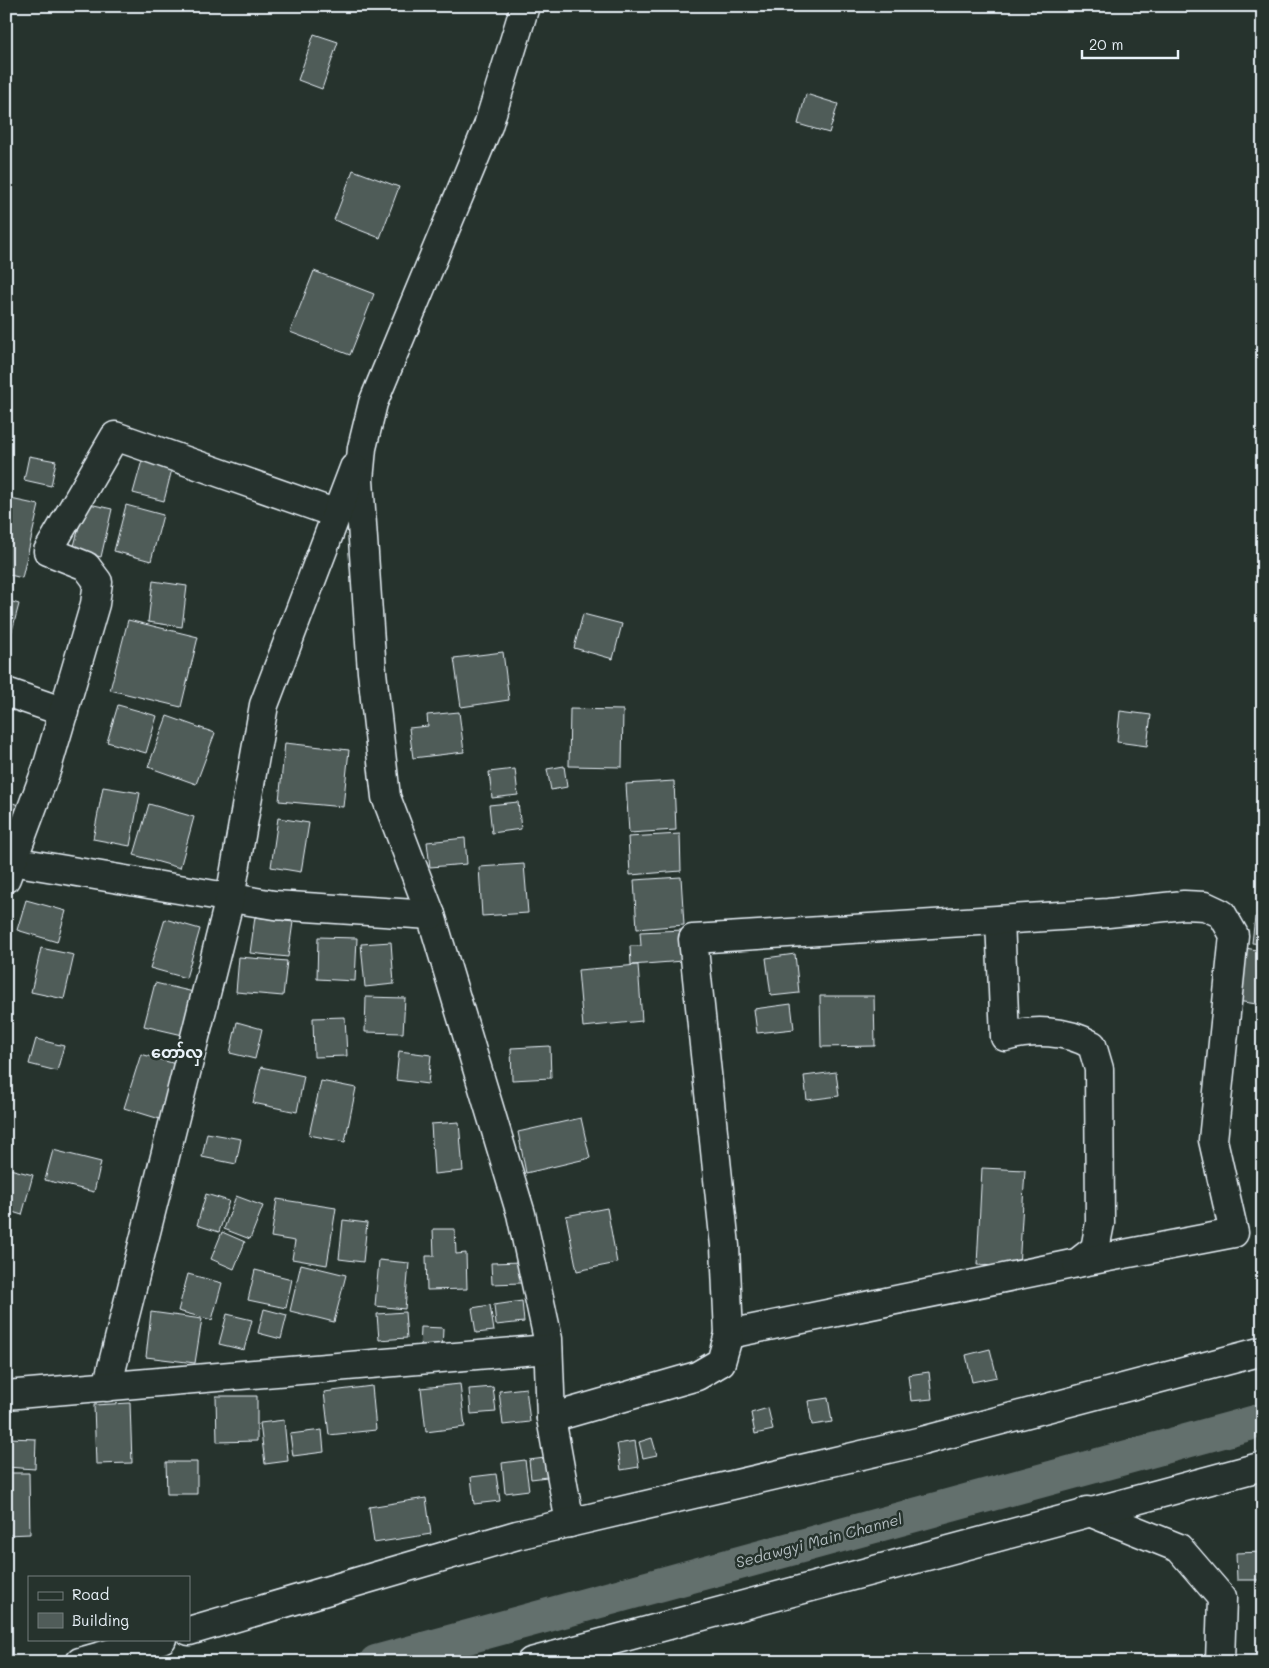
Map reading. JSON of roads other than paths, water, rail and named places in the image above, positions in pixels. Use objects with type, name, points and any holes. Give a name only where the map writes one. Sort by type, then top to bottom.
[{"type":"street","points":[[107,1386],[230,898],[264,705],[362,448],[373,403],[488,126],[525,6]]},
{"type":"street","points":[[337,514],[115,436],[48,551],[86,566],[98,582],[95,604],[47,768],[9,867],[274,905],[431,914]]},
{"type":"street","points":[[362,448],[359,480],[372,662],[386,797],[431,914],[521,1214],[548,1349],[551,1418],[570,1522]]},
{"type":"street","points":[[6,692],[64,712]]},
{"type":"street","points":[[551,1418],[697,1376],[721,1362],[729,1334],[725,1246],[692,939],[1108,913],[1184,905],[1205,906],[1222,914],[1234,935],[1212,1140],[1234,1233],[729,1334]]},
{"type":"street","points":[[1000,920],[1005,1037],[1026,1031],[1078,1036],[1092,1045],[1099,1069],[1100,1223],[1094,1249],[1077,1263]]},
{"type":"street","points":[[6,1395],[548,1349]]},
{"type":"street","points":[[190,1631],[517,1535],[922,1441],[1263,1351]]},
{"type":"street","points":[[531,1662],[959,1548],[1087,1511],[1263,1466]]},
{"type":"street","points":[[1087,1511],[1179,1548],[1222,1598],[1220,1662]]},
{"type":"street","points":[[80,1662],[158,1640]]},
{"type":"waterway","name":"Sedawgyi Main Channel","points":[[376,1662],[1263,1420]]},
{"type":"district","name":"တော်လှ","points":[[177,1052]]}]
